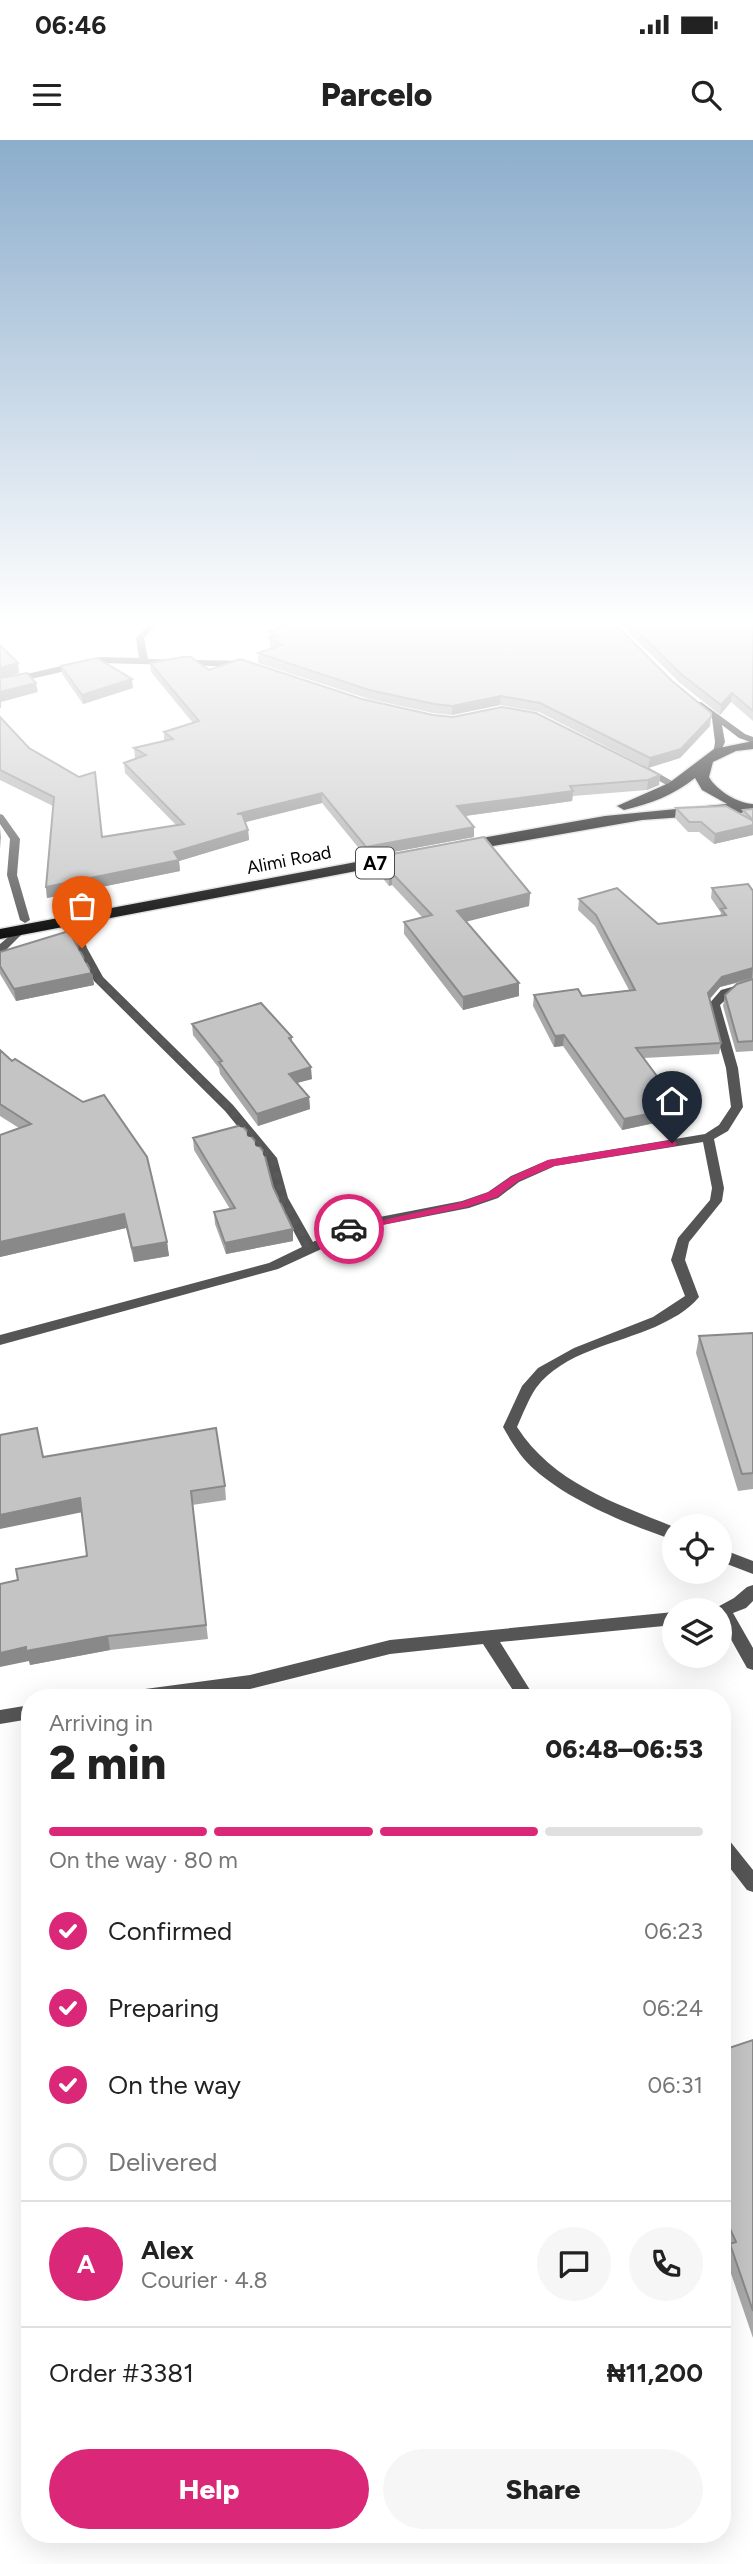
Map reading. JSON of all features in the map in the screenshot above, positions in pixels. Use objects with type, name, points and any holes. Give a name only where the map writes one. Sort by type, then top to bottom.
[{"type":"highway","points":[[753,743],[716,753],[676,787],[658,797],[443,846],[631,816],[753,807]]},
{"type":"highway","points":[[700,765],[699,776],[704,786],[718,796],[753,807]]},
{"type":"highway","name":"Alimi Road","points":[[0,934],[22,925],[417,851],[73,921],[22,925]]},
{"type":"highway","name":"A7","points":[[0,924],[22,925]]},
{"type":"street","points":[[716,753],[720,742],[718,733]]},
{"type":"street","points":[[738,733],[753,743]]},
{"type":"street","points":[[631,762],[676,787]]},
{"type":"street","points":[[0,817],[15,839],[12,875],[22,925],[0,950]]},
{"type":"street","points":[[73,921],[82,948],[98,979],[229,1108],[273,1161],[282,1198],[309,1248]]},
{"type":"street","points":[[0,1340],[274,1266],[364,1224],[464,1205],[493,1195],[515,1179],[552,1163],[708,1137],[724,1128],[737,1107],[732,1069],[714,1005],[718,996],[726,991],[753,984]]},
{"type":"street","points":[[662,1529],[580,1493],[549,1473],[519,1446],[510,1427],[524,1395],[542,1372],[565,1359],[677,1311],[692,1297],[678,1260],[683,1241],[716,1201],[718,1188],[708,1137]]},
{"type":"street","points":[[732,1559],[753,1568]]},
{"type":"street","points":[[732,1605],[753,1591]]},
{"type":"street","points":[[198,1689],[250,1682],[390,1647],[662,1619]]},
{"type":"street","points":[[732,1628],[753,1663]]},
{"type":"street","points":[[487,1636],[521,1689]]},
{"type":"street","points":[[0,1717],[21,1714]]},
{"type":"street","points":[[731,1856],[753,1884]]},
{"type":"building","points":[[0,733],[15,733],[29,748],[79,777],[95,772],[102,837],[184,824],[124,763],[146,755],[134,748],[173,739],[165,733],[576,733],[660,775],[648,780],[570,786],[573,791],[457,806],[474,827],[366,847],[322,793],[237,814],[242,814],[248,830],[174,852],[179,860],[46,887],[54,797],[0,770]]},
{"type":"building","points":[[600,733],[696,733],[681,749],[650,758]]},
{"type":"building","points":[[726,806],[753,821],[753,825],[715,834],[701,822],[689,822],[676,808]]},
{"type":"building","points":[[753,809],[753,820],[743,810]]},
{"type":"building","points":[[484,837],[530,893],[457,911],[519,983],[463,997],[404,922],[432,915],[376,857]]},
{"type":"building","points":[[748,884],[753,891],[753,968],[722,977],[708,993],[721,1043],[636,1048],[680,1107],[624,1119],[564,1035],[555,1036],[534,995],[578,989],[582,996],[635,990],[596,915],[579,899],[617,888],[658,924],[726,915],[721,909],[726,908],[712,888]]},
{"type":"building","points":[[69,931],[92,973],[14,989],[0,966],[0,952]]},
{"type":"building","points":[[753,979],[753,1041],[738,1042],[725,995],[737,984]]},
{"type":"building","points":[[261,1003],[292,1037],[289,1038],[311,1067],[289,1074],[309,1097],[257,1114],[219,1062],[222,1061],[192,1024]]},
{"type":"building","points":[[0,1050],[12,1061],[15,1059],[83,1102],[104,1095],[147,1157],[167,1242],[132,1248],[124,1214],[0,1242],[0,1135],[31,1124],[0,1104]]},
{"type":"building","points":[[242,1125],[264,1152],[273,1187],[293,1229],[225,1243],[214,1212],[235,1208],[193,1138]]},
{"type":"building","points":[[753,1333],[753,1473],[742,1474],[699,1336]]},
{"type":"building","points":[[37,1428],[43,1457],[216,1428],[225,1486],[191,1491],[206,1625],[108,1636],[26,1651],[26,1647],[0,1653],[0,1584],[18,1580],[16,1569],[87,1556],[80,1498],[0,1515],[0,1435]]},
{"type":"building","points":[[753,2040],[753,2311],[731,2247],[731,2244],[736,2242],[731,2231],[731,2047]]},
{"type":"way so far","points":[[82,948],[98,979],[229,1108],[273,1161],[282,1198],[309,1248],[349,1229]]},
{"type":"route","points":[[349,1229],[464,1205],[493,1195],[515,1179],[552,1163],[672,1143]]}]
